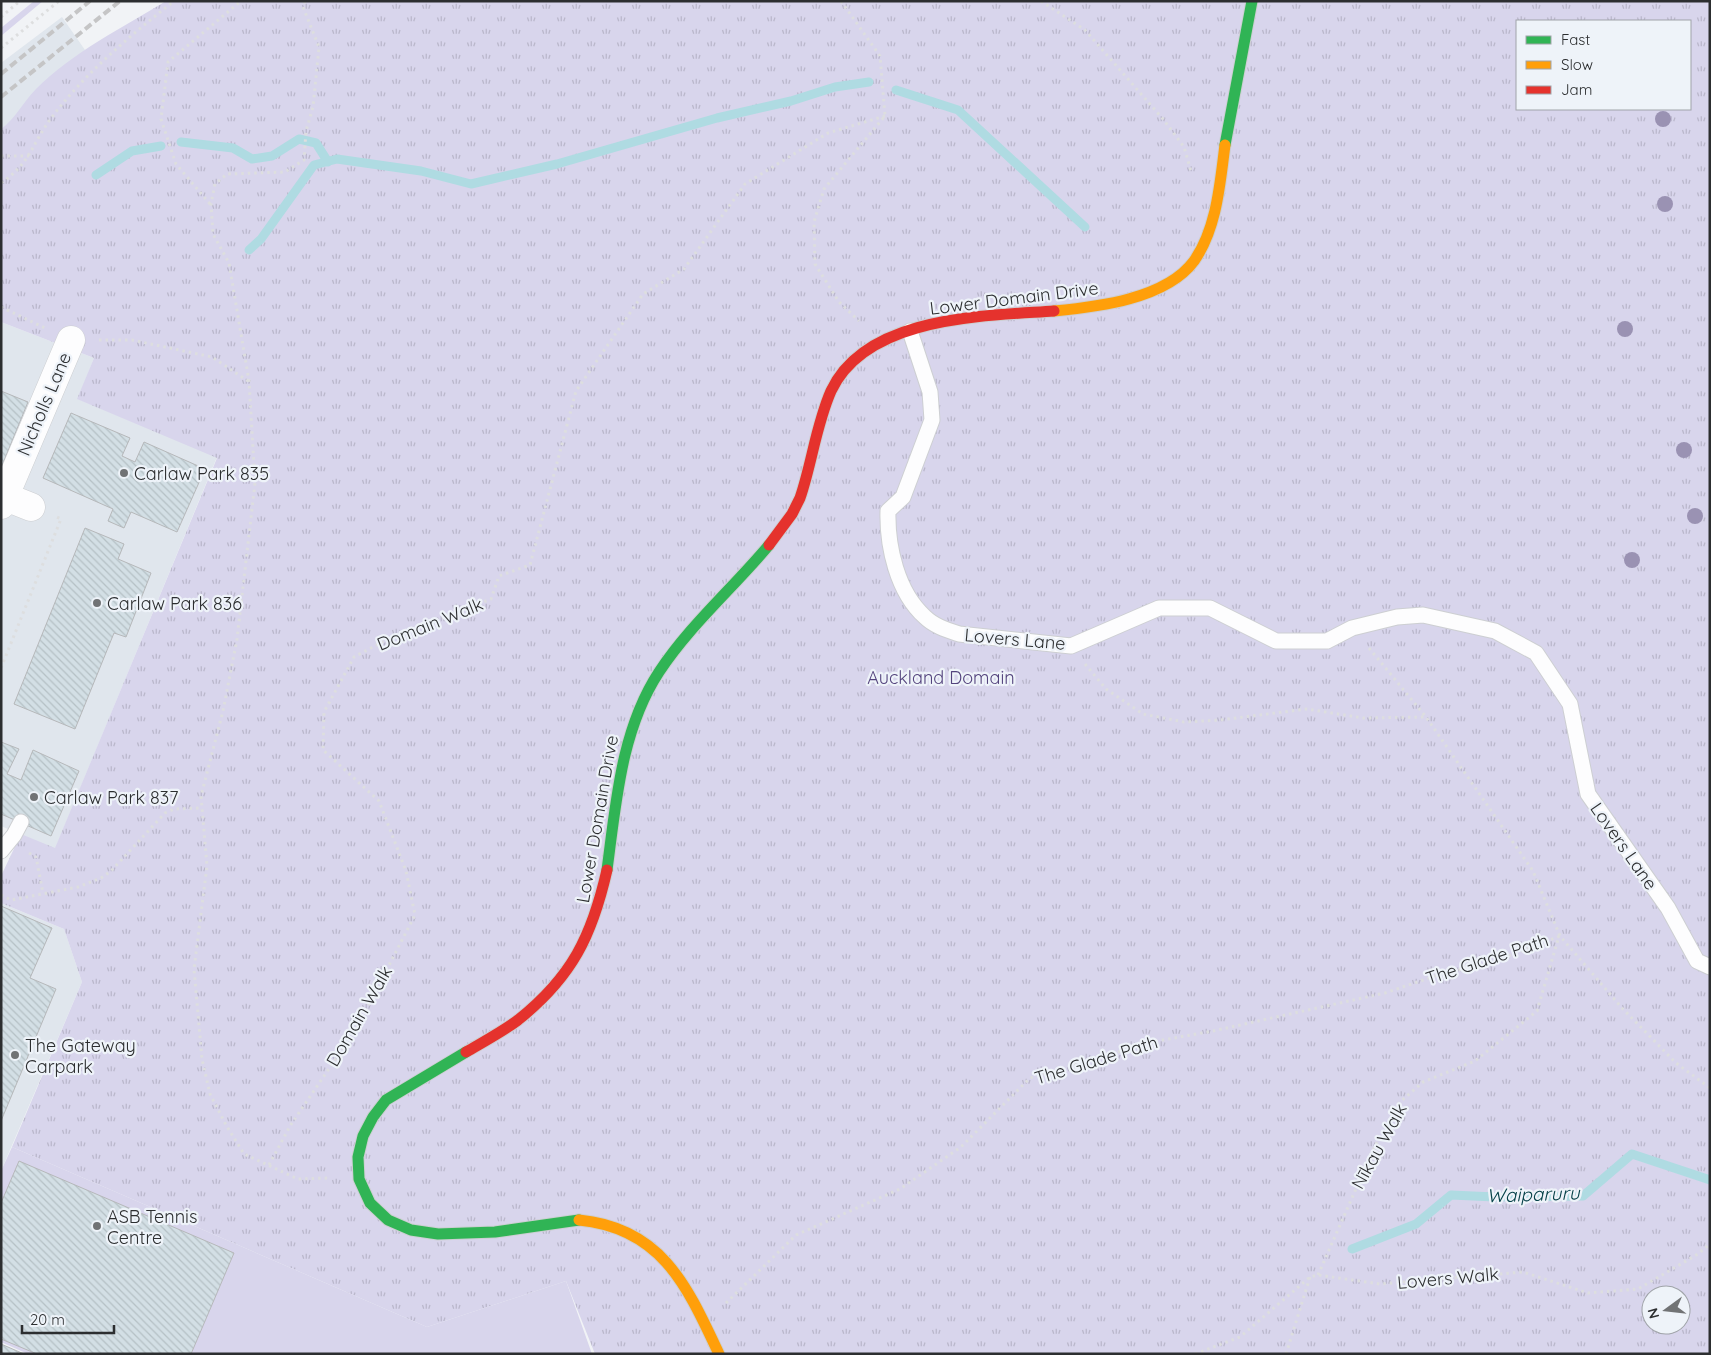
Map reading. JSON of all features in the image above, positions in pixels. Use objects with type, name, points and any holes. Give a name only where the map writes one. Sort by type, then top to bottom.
[{"type":"street","name":"Lower Domain Drive","points":[[718,1353],[705,1325],[679,1279],[653,1248],[630,1232],[583,1220],[461,1234],[420,1233],[391,1222],[373,1208],[362,1189],[358,1177],[357,1168],[362,1138],[373,1115],[386,1100],[517,1021],[534,1008],[564,978],[588,938],[602,897],[608,875],[623,758],[632,728],[645,696],[692,628],[755,564],[794,510],[809,467],[821,420],[840,376],[857,356],[878,341],[944,323],[997,315],[1081,309],[1112,303],[1160,287],[1174,279],[1191,264],[1212,222],[1252,1]]},
{"type":"street","name":"Nicholls Lane","points":[[31,507],[2,499],[70,340]]},
{"type":"lane","name":"Lovers Lane","points":[[910,331],[930,392],[932,420],[903,497],[888,511],[888,530],[901,581],[911,600],[925,617],[942,629],[959,634],[1071,646],[1159,608],[1210,608],[1276,641],[1327,641],[1352,628],[1397,617],[1423,614],[1495,630],[1536,653],[1570,704],[1588,794],[1668,908],[1697,961],[1710,967]]},
{"type":"lane","points":[[1,851],[14,835],[21,822]]},
{"type":"path","points":[[1,17],[20,1]]},
{"type":"path","points":[[1,48],[59,1]]},
{"type":"path","points":[[1,183],[15,174],[30,156],[51,118],[90,74],[137,30],[174,1]]},
{"type":"path","points":[[211,204],[176,164],[161,119],[168,62],[241,1]]},
{"type":"path","points":[[305,1],[303,7],[319,47],[313,107],[306,131],[304,160],[285,172],[226,174],[215,184],[211,204],[213,234],[229,262],[249,381],[255,483],[237,639],[223,711],[203,785],[200,808],[207,866],[194,969],[202,1059],[210,1094],[226,1126],[244,1154],[298,1179],[358,1177]]},
{"type":"path","points":[[840,1],[880,56],[885,116],[824,189],[814,222],[815,264],[839,302],[861,323]]},
{"type":"path","points":[[1041,1],[1085,30],[1163,119],[1184,147],[1192,175]]},
{"type":"path","name":"Domain Walk","points":[[269,1165],[290,1126],[356,1030],[414,915],[406,871],[379,801],[322,750],[324,712],[354,657],[386,640],[491,599],[499,576],[530,565],[576,391],[643,294],[684,269],[745,184],[828,133],[885,116]]},
{"type":"path","points":[[1,156],[30,156]]},
{"type":"path","points":[[1,307],[46,328]]},
{"type":"path","points":[[70,340],[132,340],[212,357],[249,381]]},
{"type":"path","points":[[1,668],[61,519],[31,507]]},
{"type":"path","points":[[1352,628],[1426,717],[1533,871],[1560,936],[1622,1008],[1669,1056],[1710,1088]]},
{"type":"path","points":[[1071,646],[1106,689],[1143,714],[1184,722],[1220,720],[1307,709],[1363,718],[1426,717]]},
{"type":"path","points":[[1,895],[11,900],[78,887],[101,878],[111,871],[165,813],[174,809],[200,808]]},
{"type":"path","points":[[22,848],[36,857],[43,893]]},
{"type":"path","name":"Nīkau Walk","points":[[1318,1275],[1374,1148],[1399,1103],[1423,1082],[1475,1061],[1538,1011],[1560,936]]},
{"type":"path","name":"The Glade Path","points":[[705,1325],[796,1235],[900,1189],[962,1147],[1030,1078],[1152,1042],[1213,1031],[1385,993],[1441,974],[1498,960],[1560,936]]},
{"type":"path","name":"Lovers Walk","points":[[1195,1354],[1240,1336],[1310,1277],[1318,1275],[1380,1284],[1523,1272],[1588,1293],[1638,1289],[1698,1254],[1710,1244]]},
{"type":"path","points":[[1286,1354],[1310,1277]]},
{"type":"shaded area","points":[[62,17],[85,50],[36,90],[14,119],[1,129],[1,63]]},
{"type":"shaded area","points":[[1,322],[94,358],[78,399],[217,457],[55,849],[1,826]]},
{"type":"shaded area","points":[[1,903],[64,929],[82,982],[1,1171]]},
{"type":"green space","points":[[34,1],[43,1],[1,36],[1,28]]},
{"type":"green space","name":"Auckland Domain","points":[[166,1],[1710,1],[1710,1354],[595,1354],[566,1281],[427,1327],[12,1147],[82,982],[64,929],[1,903],[1,876],[21,834],[55,848],[217,458],[77,399],[94,358],[1,322],[1,129],[11,120],[36,89],[82,52]]},
{"type":"green space","name":"ASB Tennis Centre","points":[[12,1147],[427,1327],[566,1281],[592,1354],[28,1354],[1,1342],[1,1171]]},
{"type":"building","points":[[1,391],[28,402],[1,468]]},
{"type":"building","name":"Carlaw Park 835","points":[[71,413],[130,438],[122,456],[135,462],[144,442],[205,469],[177,532],[131,512],[124,528],[108,521],[113,509],[43,478]]},
{"type":"building","name":"Carlaw Park 836","points":[[85,528],[124,544],[118,559],[151,573],[126,637],[114,633],[75,729],[14,704]]},
{"type":"building","name":"Carlaw Park 837","points":[[1,742],[19,749],[7,774],[21,780],[33,750],[79,771],[51,836],[1,814]]},
{"type":"building","name":"The Gateway Carpark","points":[[1,906],[52,928],[30,978],[56,989],[1,1121]]},
{"type":"building","points":[[19,1161],[234,1253],[191,1354],[37,1354],[1,1339],[1,1203]]},
{"type":"building","points":[[1,1344],[24,1354],[1,1354]]},
{"type":"waterway","points":[[249,250],[261,239],[314,165],[337,159],[421,171],[471,184],[557,164],[717,118],[791,101],[835,87],[869,82]]},
{"type":"waterway","points":[[896,90],[958,110],[1085,227]]},
{"type":"waterway","points":[[181,142],[233,148],[252,159],[272,156],[299,139],[316,143],[328,162]]},
{"type":"waterway","points":[[96,175],[132,151],[161,146]]},
{"type":"waterway","name":"Waiparuru","points":[[1352,1249],[1416,1224],[1451,1195],[1495,1197],[1583,1196],[1632,1154],[1710,1180]]},
{"type":"railway","points":[[1,74],[90,1]]},
{"type":"railway","points":[[1,97],[120,1]]},
{"type":"traffic: fast","points":[[1225,145],[1252,1]]},
{"type":"traffic: fast","points":[[607,870],[622,768],[628,742],[646,694],[659,672],[684,638],[769,545]]},
{"type":"traffic: fast","points":[[466,1052],[386,1100],[373,1117],[363,1136],[358,1157],[359,1179],[370,1203],[388,1220],[411,1230],[438,1234],[495,1232],[579,1220]]},
{"type":"traffic: slow","points":[[1054,311],[1090,307],[1130,299],[1166,284],[1182,274],[1194,261],[1202,248],[1213,220],[1225,145]]},
{"type":"traffic: slow","points":[[579,1220],[608,1225],[631,1235],[651,1248],[668,1264],[683,1284],[719,1354]]},
{"type":"traffic: jam","points":[[769,545],[792,514],[800,498],[826,404],[831,391],[848,366],[871,348],[898,334],[929,325],[994,315],[1054,311]]},
{"type":"traffic: jam","points":[[466,1052],[518,1020],[553,988],[577,954],[586,935],[601,894],[607,870]]},
{"type":"place","name":"Carlaw Park 835","points":[[124,473]]},
{"type":"place","name":"Carlaw Park 836","points":[[97,603]]},
{"type":"place","name":"Carlaw Park 837","points":[[34,797]]},
{"type":"place","name":"The Gateway Carpark","points":[[15,1055]]},
{"type":"place","name":"ASB Tennis Centre","points":[[97,1226]]}]
